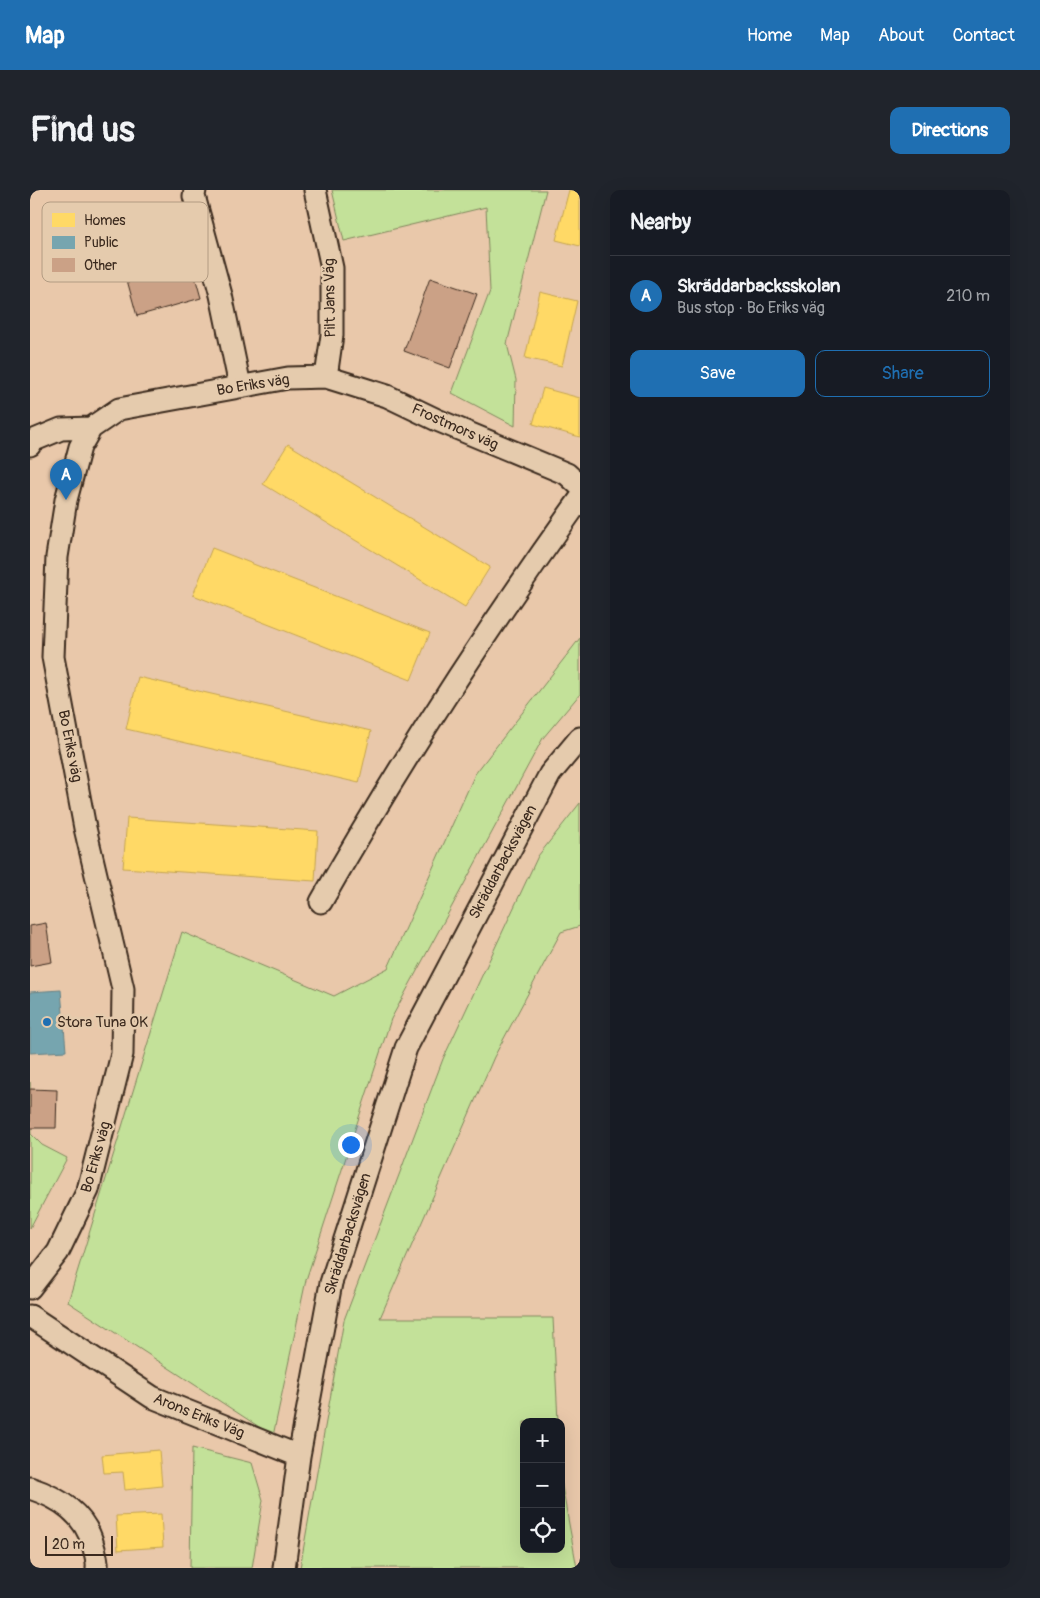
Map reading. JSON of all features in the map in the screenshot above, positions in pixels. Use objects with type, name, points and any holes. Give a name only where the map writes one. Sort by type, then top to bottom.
[{"type":"street","name":"Pilt Jans Väg","points":[[315,190],[332,268],[332,335],[326,377]]},
{"type":"street","points":[[208,247],[221,295],[240,386]]},
{"type":"street","name":"Bo Eriks väg","points":[[30,1288],[58,1252],[88,1190],[122,1054],[123,988],[85,828],[53,657],[58,548],[66,500],[80,447],[91,428],[119,410],[288,378],[326,377]]},
{"type":"street","name":"Frostmors väg","points":[[326,377],[387,396],[437,420],[567,474],[580,486]]},
{"type":"street","points":[[30,445],[32,441],[61,429],[91,428]]},
{"type":"street","points":[[321,902],[375,808],[424,729],[536,561],[580,499]]},
{"type":"street","name":"Skräddarbacksvägen","points":[[284,1568],[299,1456],[331,1283],[406,1048],[550,774],[580,738]]},
{"type":"street","name":"Arons Eriks Väg","points":[[30,1316],[152,1397],[299,1456]]},
{"type":"street","points":[[30,1488],[50,1494],[74,1511],[90,1532],[98,1563],[97,1568]]},
{"type":"green space","points":[[332,190],[546,190],[507,344],[516,380],[515,426],[452,393],[490,291],[486,207],[344,241]]},
{"type":"green space","points":[[580,638],[580,694],[543,738],[391,1019],[306,1280],[273,1436],[68,1302],[182,932],[334,996],[388,968],[475,774]]},
{"type":"green space","points":[[580,803],[580,926],[561,932],[494,1057],[380,1318],[553,1318],[558,1418],[520,1418],[520,1553],[565,1553],[565,1502],[577,1568],[300,1568],[344,1320],[443,1059],[538,856]]},
{"type":"green space","points":[[30,1082],[31,1134],[42,1145],[67,1158],[30,1228]]},
{"type":"green space","points":[[192,1448],[252,1463],[263,1500],[252,1568],[190,1568]]},
{"type":"building: Homes","points":[[569,190],[580,190],[580,246],[556,240]]},
{"type":"building: Homes","points":[[540,292],[577,301],[562,366],[525,358]]},
{"type":"building: Homes","points":[[543,388],[580,398],[580,437],[533,424]]},
{"type":"building: Homes","points":[[288,444],[490,567],[465,607],[263,484]]},
{"type":"building: Homes","points":[[212,548],[430,633],[411,680],[193,595]]},
{"type":"building: Homes","points":[[138,677],[371,731],[359,783],[126,729]]},
{"type":"building: Homes","points":[[127,818],[318,831],[315,881],[123,868]]},
{"type":"building: Homes","points":[[159,1450],[162,1486],[125,1490],[123,1472],[104,1473],[102,1455]]},
{"type":"building: Homes","points":[[161,1514],[163,1547],[118,1550],[116,1516]]},
{"type":"building: Public","name":"Stora Tuna OK","points":[[61,990],[66,1051],[30,1053],[30,992]]},
{"type":"building: Other","points":[[430,278],[477,294],[450,368],[404,351]]},
{"type":"building: Other","points":[[128,282],[197,282],[201,298],[137,316]]},
{"type":"building: Other","points":[[46,923],[52,962],[30,966],[30,926]]},
{"type":"building: Other","points":[[30,1089],[57,1090],[56,1128],[30,1128]]},
{"type":"place","name":"Skräddarbacksskolan","points":[[66,500]]},
{"type":"place","name":"Stora Tuna OK","points":[[47,1022]]}]
